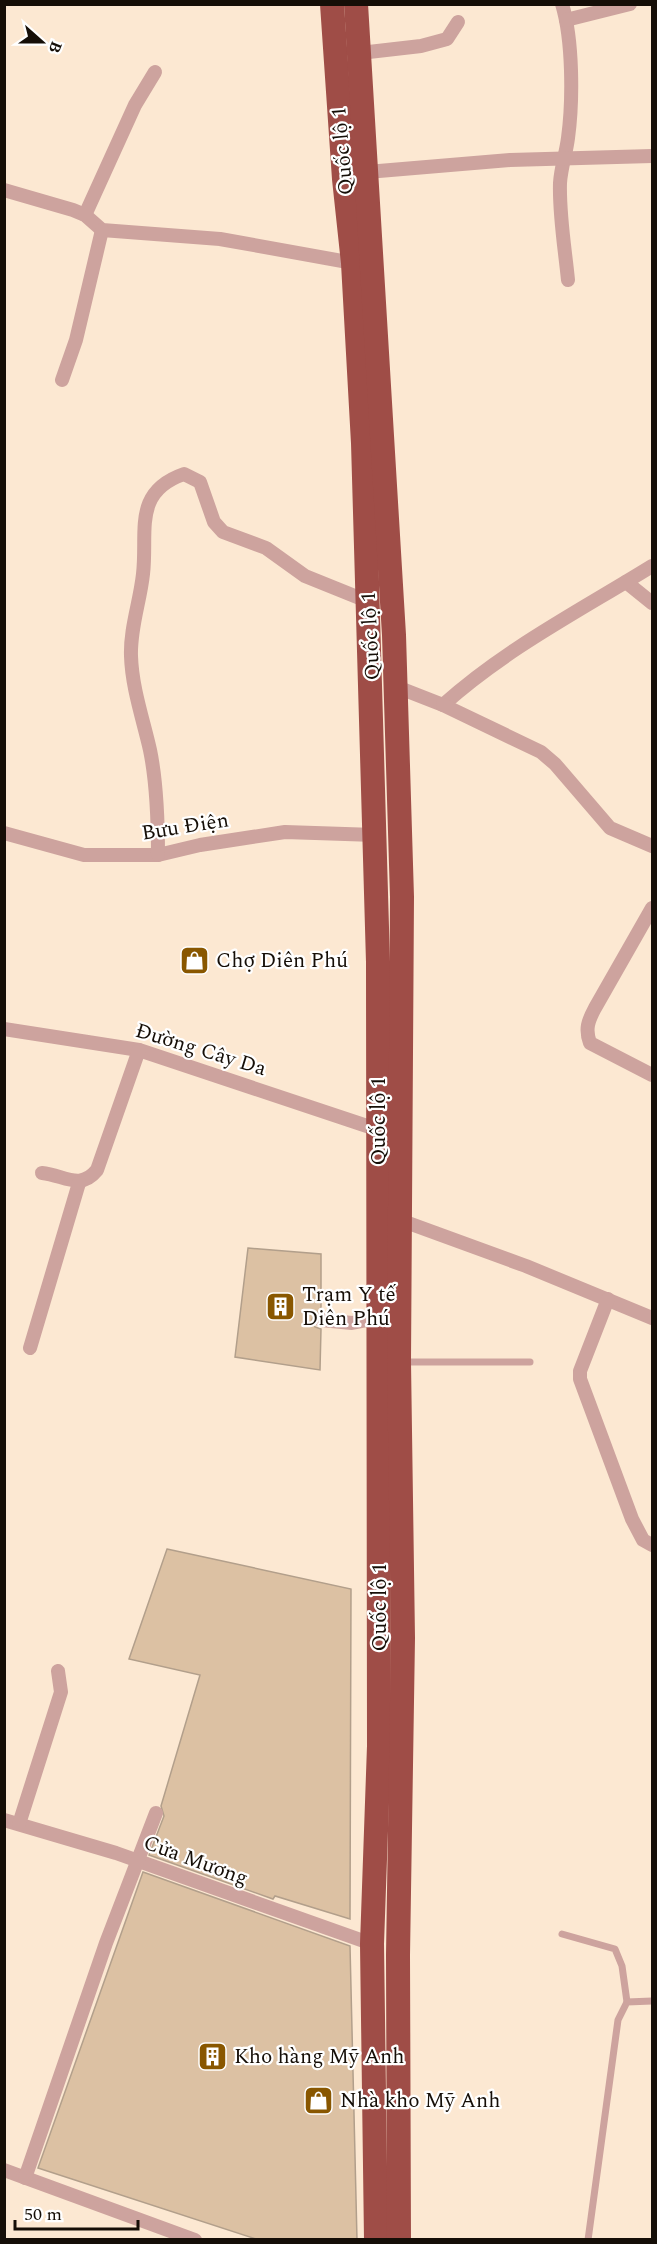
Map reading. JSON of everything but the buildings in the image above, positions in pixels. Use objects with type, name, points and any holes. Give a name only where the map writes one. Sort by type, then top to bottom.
[{"type":"highway","name":"Quốc lộ 1","points":[[332,4],[344,179],[363,264],[397,687],[402,960],[399,1362],[403,1638],[398,1955],[399,2240]]},
{"type":"highway","name":"Quốc lộ 1","points":[[356,4],[367,172],[363,264],[363,443],[375,835],[379,1130],[379,1746],[372,1944],[376,2240]]},
{"type":"street","points":[[562,4],[566,20],[570,103],[568,140],[562,158],[560,187],[568,280]]},
{"type":"street","points":[[566,20],[630,4]]},
{"type":"street","points":[[360,53],[421,46],[447,39],[458,22]]},
{"type":"street","points":[[85,215],[135,105],[155,72]]},
{"type":"street","points":[[367,172],[510,160],[652,156]]},
{"type":"street","points":[[4,190],[85,215],[102,230],[220,239],[363,264]]},
{"type":"street","points":[[62,380],[76,340],[102,230]]},
{"type":"street","points":[[158,855],[155,783],[139,708],[131,654],[144,574],[144,524],[147,505],[158,489],[184,474],[196,479],[204,490],[214,522],[223,532],[266,548],[305,576],[367,601]]},
{"type":"street","points":[[442,705],[513,652],[652,566]]},
{"type":"street","points":[[626,582],[652,603]]},
{"type":"street","points":[[397,687],[442,705],[541,752],[555,764],[610,828],[652,846]]},
{"type":"street","name":"Bưu Điện","points":[[4,833],[84,855],[158,855],[200,845],[285,832],[375,835]]},
{"type":"street","points":[[652,908],[594,1008],[586,1033],[590,1043],[652,1075]]},
{"type":"street","name":"Đường Cây Da","points":[[4,1029],[139,1050],[379,1130]]},
{"type":"street","points":[[42,1173],[79,1183],[91,1177],[102,1159],[139,1050]]},
{"type":"street","points":[[30,1348],[79,1183]]},
{"type":"street","points":[[400,1220],[471,1245],[652,1318]]},
{"type":"street","points":[[608,1299],[580,1371],[580,1379],[637,1532],[652,1545]]},
{"type":"street","points":[[321,1320],[352,1323],[378,1318]]},
{"type":"street","points":[[9,1825],[61,1692],[58,1671]]},
{"type":"street","points":[[25,2178],[106,1943],[156,1813]]},
{"type":"street","name":"Cửa Mương","points":[[9,1825],[138,1861],[372,1944]]},
{"type":"street","points":[[4,2170],[195,2240]]},
{"type":"lane","points":[[399,1362],[530,1362]]},
{"type":"lane","points":[[562,1934],[615,1949],[622,1966],[627,2002],[618,2020],[588,2240]]},
{"type":"lane","points":[[627,2002],[652,2001]]},
{"type":"place","name":"Chợ Diên Phú","points":[[195,960]]},
{"type":"place","name":"Trạm Y tế Diên Phú","points":[[281,1306]]},
{"type":"place","name":"Kho hàng Mỹ Anh","points":[[213,2056]]},
{"type":"place","name":"Nhà kho Mỹ Anh","points":[[319,2100]]}]
